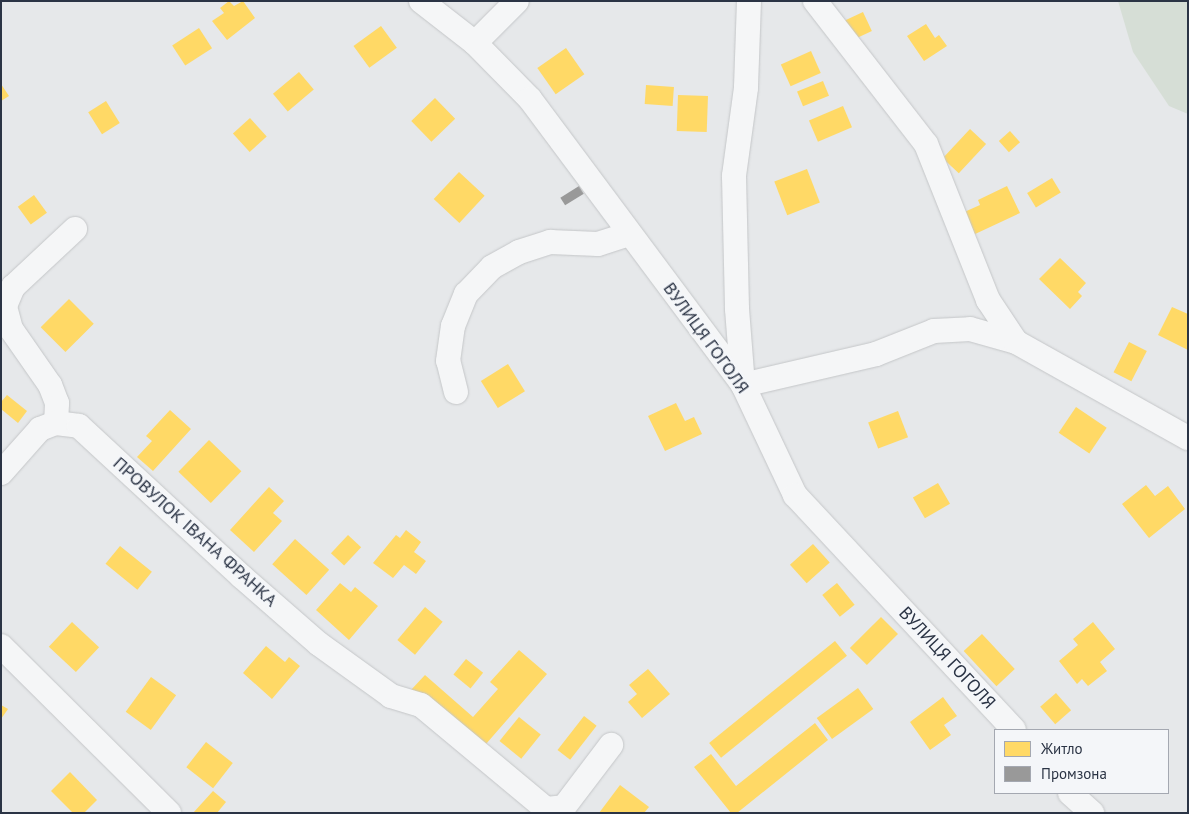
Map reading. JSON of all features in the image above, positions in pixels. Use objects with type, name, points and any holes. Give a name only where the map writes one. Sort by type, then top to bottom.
[{"type":"street","name":"ВУЛИЦЯ ГОГОЛЯ","points":[[421,1],[475,43],[530,99],[743,385],[795,495],[1013,729]]},
{"type":"street","points":[[475,43],[517,1]]},
{"type":"street","points":[[749,1],[746,88],[734,176],[737,309],[743,385],[868,356],[934,331],[970,329],[1016,342],[1188,438]]},
{"type":"street","points":[[815,1],[926,144],[988,300],[1016,342]]},
{"type":"street","points":[[1,473],[40,429],[56,424],[57,403],[50,385],[11,329],[5,306],[13,288],[75,229]]},
{"type":"street","points":[[456,392],[448,361],[453,326],[466,294],[492,267],[520,252],[550,242],[598,244],[629,234]]},
{"type":"street","name":"ПРОВУЛОК ІВАНА ФРАНКА","points":[[56,424],[79,426],[240,576],[319,644],[391,696],[421,705],[546,809],[564,807],[611,745]]},
{"type":"street","points":[[1,646],[169,813]]},
{"type":"street","points":[[1071,794],[1092,813]]},
{"type":"shaded area","points":[[1118,1],[1188,1],[1188,114],[1169,106],[1133,52]]},
{"type":"building: Житло","points":[[229,1],[234,6],[243,1],[255,18],[227,40],[212,21],[224,13],[220,8]]},
{"type":"building: Житло","points":[[863,12],[872,31],[854,39],[845,20]]},
{"type":"building: Житло","points":[[926,24],[935,38],[939,35],[947,46],[924,61],[907,36]]},
{"type":"building: Житло","points":[[381,26],[397,48],[369,68],[353,46]]},
{"type":"building: Житло","points":[[199,28],[212,48],[185,66],[172,45]]},
{"type":"building: Житло","points":[[566,48],[584,74],[556,94],[537,68]]},
{"type":"building: Житло","points":[[811,51],[821,73],[791,86],[781,64]]},
{"type":"building: Житло","points":[[299,72],[314,90],[288,111],[273,94]]},
{"type":"building: Житло","points":[[823,81],[829,96],[803,106],[797,91]]},
{"type":"building: Житло","points":[[1,84],[9,96],[1,101]]},
{"type":"building: Житло","points":[[646,85],[674,87],[673,106],[645,104]]},
{"type":"building: Житло","points":[[678,95],[708,96],[707,132],[677,131]]},
{"type":"building: Житло","points":[[435,98],[455,119],[431,142],[411,121]]},
{"type":"building: Житло","points":[[106,101],[120,123],[102,134],[88,112]]},
{"type":"building: Житло","points":[[843,106],[852,127],[818,142],[809,120]]},
{"type":"building: Житло","points":[[250,118],[267,137],[250,152],[233,133]]},
{"type":"building: Житло","points":[[970,129],[986,144],[959,173],[943,158]]},
{"type":"building: Житло","points":[[1010,131],[1020,142],[1009,152],[999,141]]},
{"type":"building: Житло","points":[[807,169],[820,203],[787,215],[774,182]]},
{"type":"building: Житло","points":[[459,172],[485,196],[459,223],[434,199]]},
{"type":"building: Житло","points":[[1052,178],[1061,193],[1036,208],[1027,193]]},
{"type":"building: Житло","points":[[1007,186],[1020,213],[973,235],[962,213],[980,205],[978,200]]},
{"type":"building: Житло","points":[[34,195],[47,213],[31,225],[18,207]]},
{"type":"building: Житло","points":[[1060,258],[1086,283],[1078,292],[1082,296],[1070,309],[1039,279]]},
{"type":"building: Житло","points":[[69,299],[94,324],[65,352],[41,327]]},
{"type":"building: Житло","points":[[1172,307],[1188,314],[1188,350],[1158,335]]},
{"type":"building: Житло","points":[[1129,342],[1147,351],[1131,381],[1114,372]]},
{"type":"building: Житло","points":[[508,364],[525,391],[498,408],[481,381]]},
{"type":"building: Житло","points":[[7,395],[27,411],[18,423],[1,409],[1,402]]},
{"type":"building: Житло","points":[[676,403],[685,421],[694,417],[702,434],[665,451],[648,416]]},
{"type":"building: Житло","points":[[1076,407],[1107,428],[1089,453],[1059,433]]},
{"type":"building: Житло","points":[[170,410],[191,429],[153,471],[137,457],[152,441],[146,436]]},
{"type":"building: Житло","points":[[898,411],[908,437],[878,449],[868,422]]},
{"type":"building: Житло","points":[[209,440],[241,471],[211,503],[178,472]]},
{"type":"building: Житло","points":[[938,483],[950,504],[925,518],[913,498]]},
{"type":"building: Житло","points":[[1146,485],[1155,496],[1168,486],[1185,509],[1149,538],[1122,504]]},
{"type":"building: Житло","points":[[269,487],[284,501],[273,513],[282,521],[254,552],[230,530]]},
{"type":"building: Житло","points":[[406,530],[421,542],[414,552],[426,561],[416,574],[404,565],[393,578],[373,563],[396,535],[400,538]]},
{"type":"building: Житло","points":[[348,535],[361,547],[344,566],[331,553]]},
{"type":"building: Житло","points":[[295,539],[329,570],[306,595],[272,564]]},
{"type":"building: Житло","points":[[813,544],[830,563],[807,583],[790,565]]},
{"type":"building: Житло","points":[[120,546],[152,572],[137,590],[106,564]]},
{"type":"building: Житло","points":[[340,583],[351,592],[355,587],[378,606],[349,640],[316,610]]},
{"type":"building: Житло","points":[[837,583],[855,605],[840,617],[822,595]]},
{"type":"building: Житло","points":[[425,607],[443,622],[415,655],[397,640]]},
{"type":"building: Житло","points":[[881,617],[898,634],[867,665],[850,648]]},
{"type":"building: Житло","points":[[72,622],[99,647],[76,672],[49,647]]},
{"type":"building: Житло","points":[[1093,622],[1115,649],[1100,662],[1107,671],[1088,686],[1082,679],[1077,684],[1059,661],[1078,645],[1073,639]]},
{"type":"building: Житло","points":[[982,634],[1015,669],[996,686],[964,651]]},
{"type":"building: Житло","points":[[835,641],[847,656],[721,758],[709,743]]},
{"type":"building: Житло","points":[[266,646],[285,662],[289,657],[300,666],[272,699],[243,673]]},
{"type":"building: Житло","points":[[519,650],[547,674],[479,752],[410,691],[425,675],[473,717],[498,689],[490,682]]},
{"type":"building: Житло","points":[[466,659],[483,673],[471,688],[453,675]]},
{"type":"building: Житло","points":[[648,669],[670,694],[642,718],[628,702],[637,694],[629,685]]},
{"type":"building: Житло","points":[[151,677],[176,695],[151,730],[126,712]]},
{"type":"building: Житло","points":[[858,688],[873,709],[832,739],[817,718]]},
{"type":"building: Житло","points":[[1056,693],[1071,710],[1055,724],[1040,707]]},
{"type":"building: Житло","points":[[943,697],[957,716],[944,725],[951,735],[930,750],[910,722]]},
{"type":"building: Житло","points":[[1,705],[8,709],[1,719]]},
{"type":"building: Житло","points":[[584,716],[597,726],[570,760],[558,750]]},
{"type":"building: Житло","points":[[519,717],[541,735],[521,759],[499,741]]},
{"type":"building: Житло","points":[[815,723],[828,740],[737,813],[731,813],[694,767],[711,754],[736,786]]},
{"type":"building: Житло","points":[[206,742],[233,763],[213,788],[186,767]]},
{"type":"building: Житло","points":[[70,772],[97,800],[84,813],[73,813],[51,791]]},
{"type":"building: Житло","points":[[620,785],[649,807],[644,813],[599,813]]},
{"type":"building: Житло","points":[[213,791],[226,802],[217,813],[193,813]]},
{"type":"building: Промзона","points":[[579,186],[584,194],[565,205],[560,198]]}]
